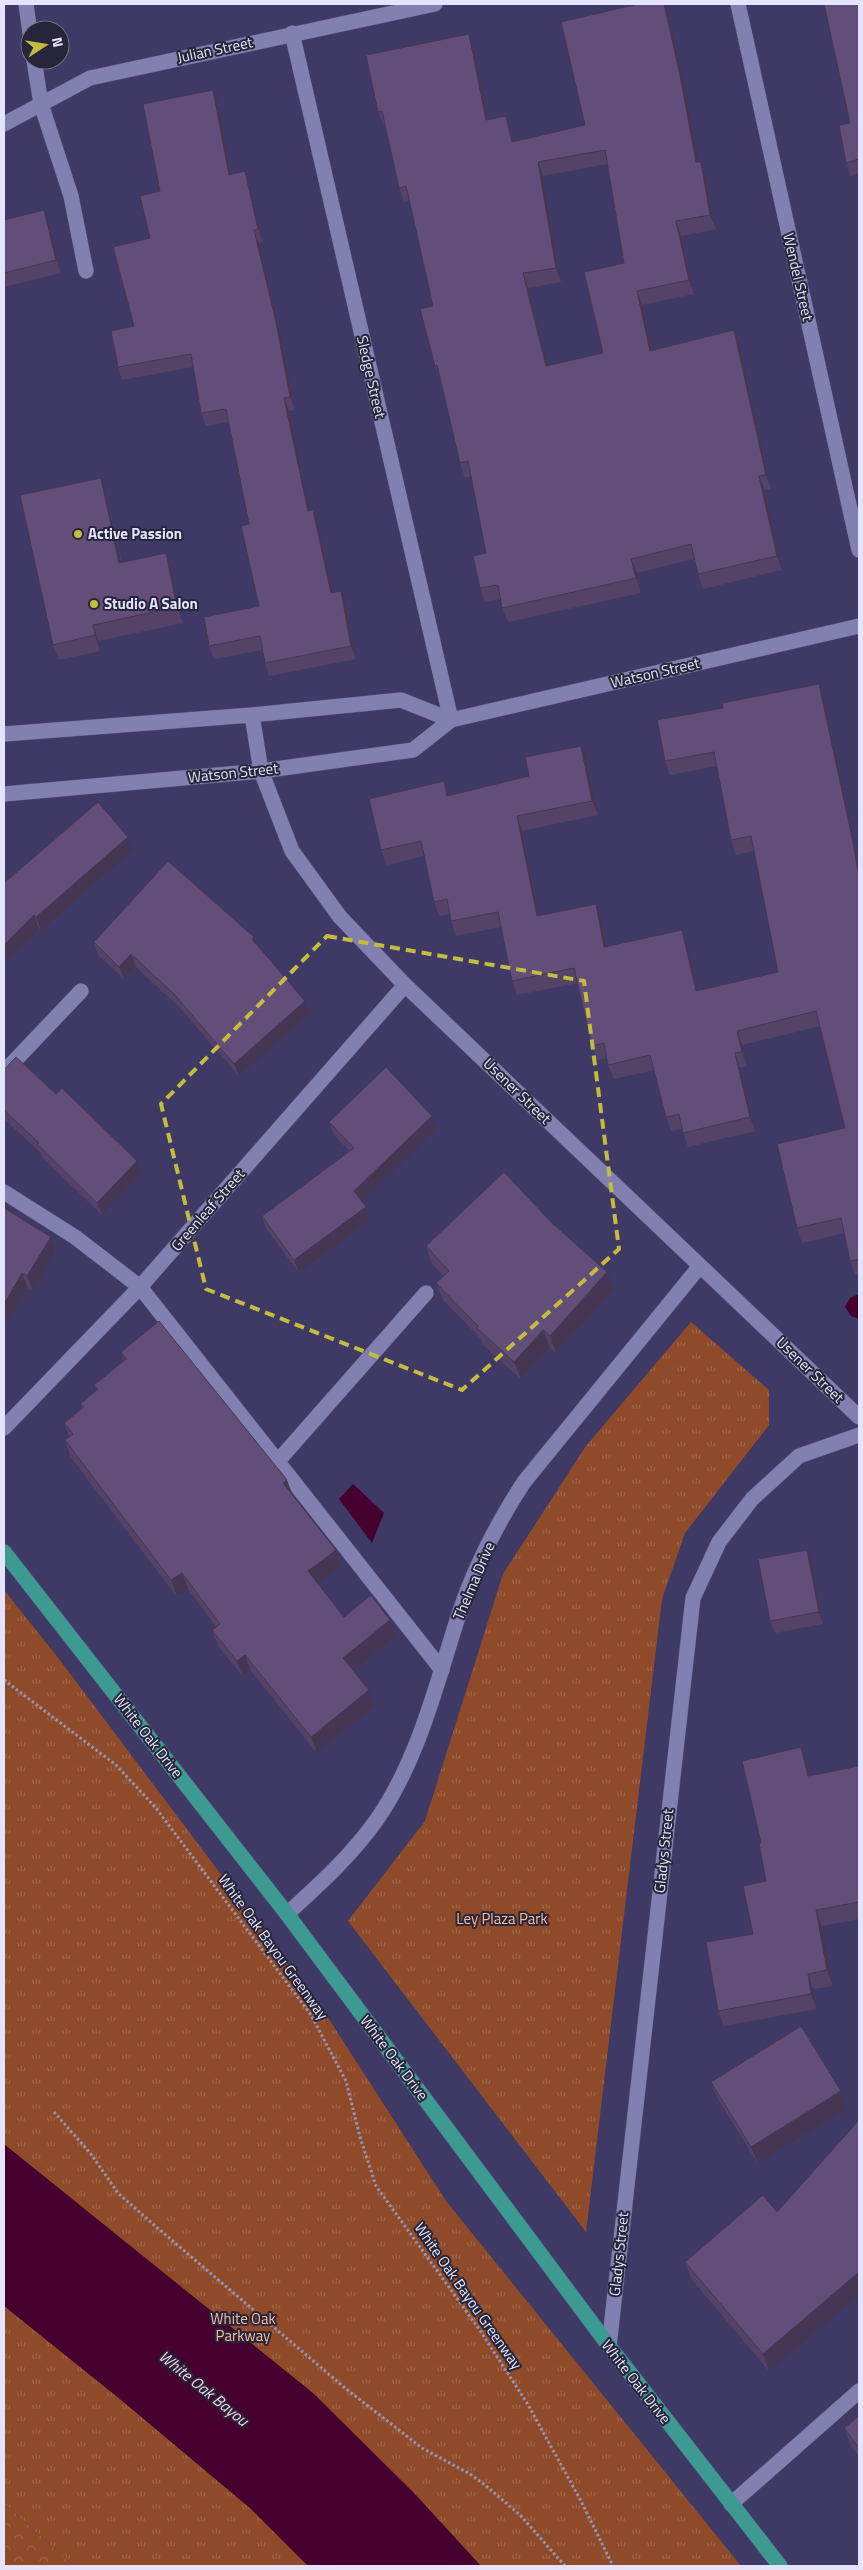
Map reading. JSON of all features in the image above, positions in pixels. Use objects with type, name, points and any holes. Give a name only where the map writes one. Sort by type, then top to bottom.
[{"type":"main road","name":"White Oak Drive","points":[[4,1552],[287,1914],[608,2346],[780,2566]]},
{"type":"street","points":[[26,4],[28,20]]},
{"type":"street","name":"Julian Street","points":[[4,124],[90,78],[292,33],[435,4]]},
{"type":"street","name":"Wendel Street","points":[[738,4],[859,550]]},
{"type":"street","name":"Sledge Street","points":[[292,33],[451,720]]},
{"type":"street","points":[[36,70],[41,104],[71,196],[86,271]]},
{"type":"street","name":"Watson Street","points":[[4,794],[262,771],[413,750],[451,720],[859,626]]},
{"type":"street","points":[[4,734],[252,715],[401,700],[451,720]]},
{"type":"street","name":"Usener Street","points":[[252,715],[262,771],[292,851],[340,917],[405,985],[859,1417]]},
{"type":"street","name":"Greenleaf Street","points":[[4,1428],[140,1287],[405,985]]},
{"type":"street","points":[[4,1072],[81,991]]},
{"type":"street","points":[[4,1192],[75,1238],[140,1287],[442,1670]]},
{"type":"street","name":"Thelma Drive","points":[[287,1914],[342,1863],[378,1817],[407,1766],[426,1719],[461,1609],[503,1515],[524,1482],[700,1266]]},
{"type":"street","points":[[278,1461],[426,1293]]},
{"type":"street","name":"Gladys Street","points":[[608,2346],[693,1598],[719,1542],[752,1499],[799,1456],[859,1435]]},
{"type":"street","points":[[731,2504],[859,2391]]},
{"type":"path","name":"White Oak Bayou Greenway","points":[[4,1680],[116,1765],[156,1808],[311,2015],[346,2081],[360,2137],[376,2186],[479,2329],[527,2403],[581,2501],[613,2566]]},
{"type":"path","points":[[54,2112],[91,2154],[118,2193],[147,2219],[345,2388],[422,2448],[485,2485],[520,2515],[565,2566]]},
{"type":"highlighted area","points":[[327,936],[584,981],[619,1249],[462,1390],[206,1289],[161,1104]]},
{"type":"green space","name":"Ley Plaza Park","points":[[691,1322],[769,1390],[769,1425],[685,1533],[662,1599],[586,2232],[348,1921],[425,1821],[503,1574],[586,1446]]},
{"type":"green space","name":"White Oak Parkway","points":[[4,1590],[59,1659],[323,2010],[446,2201],[741,2566],[74,2566],[4,2503]]},
{"type":"green space","points":[[4,2503],[74,2566],[4,2566]]},
{"type":"water","points":[[859,1294],[859,1319],[851,1316],[845,1307],[850,1298]]},
{"type":"water","points":[[353,1484],[384,1513],[372,1543],[339,1499]]},
{"type":"water","name":"White Oak Bayou","points":[[4,2144],[313,2393],[415,2494],[481,2566],[308,2566],[251,2509],[121,2400],[4,2306]]},
{"type":"building","points":[[638,4],[664,4],[680,75],[696,162],[701,162],[710,215],[676,221],[689,280],[637,291],[650,351],[734,330],[766,475],[759,476],[777,556],[698,574],[691,544],[631,559],[636,578],[502,608],[498,585],[480,588],[473,556],[486,553],[468,461],[460,463],[437,365],[435,366],[420,309],[433,306],[406,186],[399,188],[382,111],[378,112],[366,55],[469,34],[486,120],[506,116],[512,142],[585,125],[561,22]],"holes":[[[605,150],[624,263],[584,272],[603,353],[546,366],[523,273],[556,268],[538,162]]]},
{"type":"building","points":[[824,4],[859,4],[859,159],[846,163],[839,125],[850,123]]},
{"type":"building","points":[[213,90],[229,175],[245,171],[258,229],[254,230],[276,322],[290,397],[284,398],[308,511],[313,510],[331,593],[341,591],[351,646],[265,663],[260,636],[209,646],[204,617],[259,606],[241,526],[249,524],[226,409],[201,413],[191,354],[118,367],[111,331],[134,326],[113,247],[150,238],[140,196],[160,191],[143,104]]},
{"type":"building","points":[[44,210],[56,260],[4,273],[4,220]]},
{"type":"building","points":[[101,478],[119,563],[166,553],[177,607],[93,625],[95,635],[53,645],[20,495]]},
{"type":"building","points":[[819,684],[859,877],[859,1259],[850,1261],[841,1218],[797,1228],[777,1144],[845,1128],[816,1011],[737,1031],[742,1052],[735,1053],[750,1117],[683,1133],[679,1114],[666,1117],[650,1055],[608,1065],[604,1043],[592,1046],[574,968],[512,981],[498,912],[451,921],[447,899],[434,902],[421,841],[381,850],[369,799],[444,781],[447,796],[529,776],[525,757],[581,746],[592,801],[517,816],[537,916],[596,904],[604,947],[682,930],[696,991],[778,972],[751,836],[731,840],[714,752],[665,761],[657,720],[723,708],[722,703]]},
{"type":"building","points":[[98,802],[128,837],[36,917],[34,915],[4,945],[4,883]]},
{"type":"building","points":[[168,861],[254,937],[252,939],[305,1001],[234,1064],[175,995],[131,954],[119,967],[94,942]]},
{"type":"building","points":[[16,1057],[56,1094],[62,1088],[137,1161],[97,1203],[4,1110],[4,1070]]},
{"type":"building","points":[[386,1067],[432,1116],[354,1191],[366,1207],[294,1260],[262,1216],[354,1148],[329,1122]]},
{"type":"building","points":[[504,1172],[551,1222],[607,1272],[550,1336],[543,1330],[514,1362],[477,1328],[478,1326],[436,1283],[449,1271],[426,1246]]},
{"type":"building","points":[[4,1208],[51,1237],[27,1276],[22,1273],[4,1304]]},
{"type":"building","points":[[159,1321],[287,1480],[283,1483],[336,1550],[308,1571],[344,1617],[371,1595],[390,1620],[343,1658],[369,1690],[311,1737],[245,1655],[237,1661],[212,1630],[220,1624],[182,1573],[171,1580],[65,1440],[73,1434],[64,1423],[84,1407],[80,1404],[98,1389],[94,1385],[126,1359],[121,1352]]},
{"type":"building","points":[[807,1550],[819,1612],[770,1621],[758,1559]]},
{"type":"building","points":[[801,1747],[808,1776],[859,1766],[859,1902],[816,1910],[827,1970],[808,1974],[811,1994],[718,2011],[706,1942],[753,1934],[743,1886],[766,1881],[759,1843],[761,1843],[742,1761]]},
{"type":"building","points":[[801,2026],[841,2091],[751,2147],[711,2082]]},
{"type":"building","points":[[859,2120],[859,2272],[763,2354],[685,2262],[763,2195],[777,2212]]},
{"type":"building","points":[[859,2416],[859,2448],[844,2428]]},
{"type":"place","name":"Active Passion","points":[[78,534]]},
{"type":"place","name":"Studio A Salon","points":[[94,604]]}]
